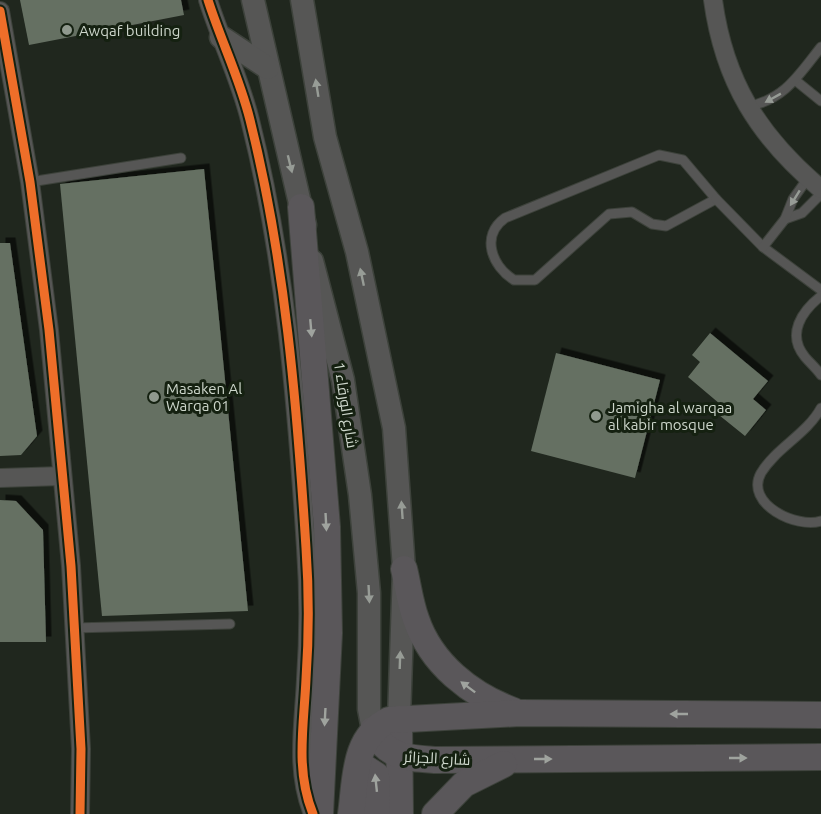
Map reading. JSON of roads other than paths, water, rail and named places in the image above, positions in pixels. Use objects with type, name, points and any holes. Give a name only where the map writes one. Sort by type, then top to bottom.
[{"type":"main road","points":[[301,207],[327,538],[328,633],[321,814]]},
{"type":"main road","points":[[404,569],[415,618],[435,655],[473,690],[520,713]]},
{"type":"main road","points":[[351,814],[361,748],[373,730],[389,720],[520,713],[821,715]]},
{"type":"main road","points":[[399,718],[400,814]]},
{"type":"main road","name":"شارع الجزائر","points":[[373,730],[384,748],[401,758],[513,760],[821,757]]},
{"type":"main road","points":[[435,814],[464,784],[513,760]]},
{"type":"main road","points":[[357,771],[370,769],[376,776],[376,814]]},
{"type":"street","points":[[208,0],[241,90],[256,146],[280,286],[296,414],[308,594],[306,680],[301,752],[304,786],[313,814]]},
{"type":"street","name":"شارع الورقاء 1","points":[[253,0],[343,380],[360,495],[369,593],[369,709],[373,730]]},
{"type":"street","points":[[302,0],[325,137],[357,252],[394,428],[404,569],[399,718]]},
{"type":"street","points":[[713,0],[722,48],[747,107],[771,140],[815,183]]},
{"type":"street","points":[[0,11],[30,182],[48,330],[73,628],[81,749],[80,814]]},
{"type":"street","points":[[221,37],[268,68]]},
{"type":"street","points":[[0,478],[62,476]]},
{"type":"lane","points":[[747,107],[774,98],[795,80],[821,47]]},
{"type":"lane","points":[[795,80],[821,101]]},
{"type":"lane","points":[[716,199],[666,226],[652,224],[632,212],[609,214],[535,280],[521,282],[508,276],[497,265],[491,250],[491,235],[505,218],[659,155],[683,160],[716,199],[763,247],[821,290]]},
{"type":"lane","points":[[30,182],[180,158]]},
{"type":"lane","points":[[763,247],[785,219],[793,199],[815,183]]},
{"type":"lane","points":[[785,219],[802,213],[821,194]]},
{"type":"lane","points":[[821,296],[801,315],[796,332],[800,349],[821,375]]},
{"type":"lane","points":[[821,408],[763,470],[758,488],[762,500],[785,517],[807,522],[821,521]]},
{"type":"lane","points":[[73,628],[230,624]]},
{"type":"place","name":"Awqaf building","points":[[67,30]]},
{"type":"place","name":"Masaken Al Warqa 01","points":[[154,397]]},
{"type":"place","name":"Jamigha al warqaa al kabir mosque","points":[[596,416]]}]
